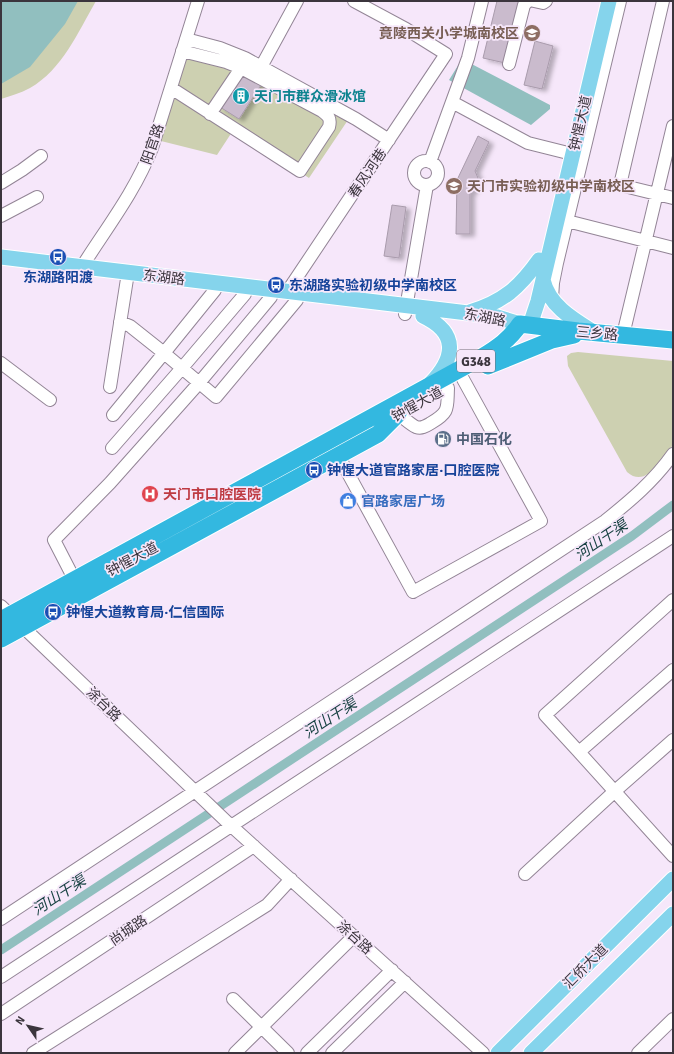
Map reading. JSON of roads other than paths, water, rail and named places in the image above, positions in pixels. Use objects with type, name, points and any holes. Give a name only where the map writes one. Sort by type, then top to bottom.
[{"type":"highway","name":"三乡路","points":[[525,325],[673,340]]},
{"type":"highway","name":"钟惺大道","points":[[8,615],[488,366],[508,352],[521,339],[525,325]]},
{"type":"highway","name":"钟惺大道","points":[[1,630],[8,615],[254,478],[426,389],[502,345],[515,332],[525,325]]},
{"type":"highway","points":[[488,366],[552,340],[596,333]]},
{"type":"highway","points":[[8,615],[338,455],[378,434],[398,414]]},
{"type":"highway","points":[[1,638],[8,615],[71,573],[254,478]]},
{"type":"main road","name":"钟惺大道","points":[[525,325],[600,1]]},
{"type":"main road","name":"钟惺大道","points":[[525,325],[536,311],[609,1]]},
{"type":"main road","name":"东湖路","points":[[1,257],[127,279],[271,297],[292,296]]},
{"type":"main road","points":[[468,313],[490,305],[508,294],[524,281],[539,260]]},
{"type":"main road","name":"东湖路","points":[[1,263],[80,270],[406,310],[468,313],[497,317],[525,325]]},
{"type":"main road","points":[[543,280],[547,292],[552,299],[571,317],[596,333]]},
{"type":"main road","name":"东湖路","points":[[406,310],[423,316],[497,326],[525,325]]},
{"type":"main road","points":[[423,316],[438,325],[443,331],[446,336],[449,349],[449,356],[443,370],[426,389]]},
{"type":"main road","name":"汇侨大道","points":[[498,1053],[673,879]]},
{"type":"main road","name":"汇侨大道","points":[[531,1053],[671,919]]},
{"type":"street","name":"阳官路","points":[[80,270],[124,205],[144,168],[152,148],[198,1]]},
{"type":"street","points":[[262,67],[297,1]]},
{"type":"street","points":[[430,162],[468,58],[482,1]]},
{"type":"street","points":[[508,64],[524,5],[528,1]]},
{"type":"street","points":[[534,1],[543,3],[546,1]]},
{"type":"street","points":[[552,299],[553,282],[620,1]]},
{"type":"street","points":[[663,1],[620,185],[673,198]]},
{"type":"street","name":"春风河巷","points":[[199,383],[216,397],[292,296],[389,140],[446,54],[406,29],[357,2]]},
{"type":"street","points":[[186,39],[233,53],[262,67],[356,118],[389,140]]},
{"type":"street","points":[[171,88],[300,171],[329,127],[331,120],[328,115],[241,68],[226,62],[182,51]]},
{"type":"street","points":[[210,114],[241,68]]},
{"type":"street","points":[[452,102],[528,143],[564,152]]},
{"type":"street","points":[[623,335],[673,126]]},
{"type":"street","points":[[1,183],[42,156]]},
{"type":"street","points":[[426,161],[430,162],[436,167],[438,174],[435,182],[428,185],[420,184],[414,173],[416,166],[426,161]]},
{"type":"street","points":[[406,310],[428,185]]},
{"type":"street","points":[[1,216],[37,197]]},
{"type":"street","points":[[567,221],[673,248]]},
{"type":"street","points":[[110,387],[127,279]]},
{"type":"street","points":[[113,415],[216,290]]},
{"type":"street","points":[[112,448],[245,294]]},
{"type":"street","points":[[71,573],[54,540],[110,483],[199,383],[271,297]]},
{"type":"street","points":[[120,322],[135,329],[199,383]]},
{"type":"street","points":[[1,363],[50,400]]},
{"type":"street","points":[[338,455],[413,592],[541,521],[463,379]]},
{"type":"street","points":[[398,414],[417,427],[427,426],[445,414],[447,408],[448,388]]},
{"type":"street","points":[[1,919],[196,793],[605,522],[661,471],[673,454]]},
{"type":"street","points":[[1,977],[229,824],[673,536]]},
{"type":"street","points":[[673,600],[545,715],[673,856]]},
{"type":"street","name":"涂台路","points":[[8,615],[229,824],[483,1053]]},
{"type":"street","points":[[579,752],[673,670]]},
{"type":"street","points":[[525,874],[614,791],[673,740]]},
{"type":"street","name":"尚城路","points":[[1,1014],[254,846]]},
{"type":"street","points":[[33,1053],[266,905],[291,879]]},
{"type":"street","points":[[235,1053],[354,936]]},
{"type":"street","points":[[307,1053],[392,970]]},
{"type":"street","points":[[332,1053],[405,982]]},
{"type":"street","points":[[233,999],[288,1053]]},
{"type":"street","points":[[638,1053],[673,1018]]},
{"type":"waterway","name":"河山干渠","points":[[1,950],[632,536],[673,505]]},
{"type":"place","name":"竟陵西关小学城南校区","points":[[532,33]]},
{"type":"place","name":"天门市群众滑冰馆","points":[[241,96]]},
{"type":"place","name":"天门市实验初级中学南校区","points":[[454,186]]},
{"type":"place","name":"东湖路阳渡","points":[[58,257]]},
{"type":"place","name":"东湖路实验初级中学南校区","points":[[276,285]]},
{"type":"place","name":"中国石化","points":[[443,439]]},
{"type":"place","name":"钟惺大道官路家居·口腔医院","points":[[314,470]]},
{"type":"place","name":"天门市口腔医院","points":[[150,494]]},
{"type":"place","name":"官路家居广场","points":[[348,501]]},
{"type":"place","name":"钟惺大道教育局·仁信国际","points":[[53,612]]}]
